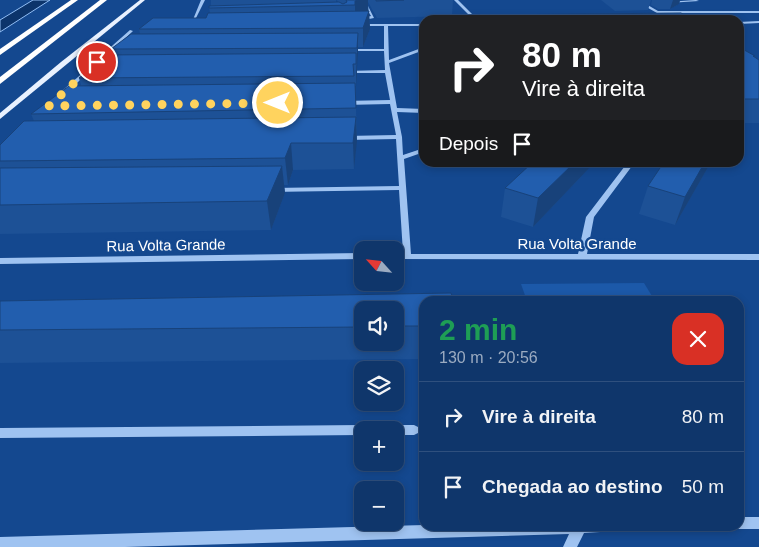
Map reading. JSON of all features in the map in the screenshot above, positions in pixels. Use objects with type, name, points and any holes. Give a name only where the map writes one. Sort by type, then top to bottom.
[{"type":"highway","points":[[0,53],[75,0]]},
{"type":"highway","points":[[0,81],[104,0]]},
{"type":"main road","points":[[0,117],[63,63],[143,0]]},
{"type":"street","points":[[202,0],[193,21],[203,20]]},
{"type":"street","points":[[354,21],[373,17],[363,0]]},
{"type":"street","points":[[456,0],[471,15]]},
{"type":"street","points":[[638,1],[650,2]]},
{"type":"street","points":[[638,1],[657,12],[759,12]]},
{"type":"street","points":[[659,2],[697,2]]},
{"type":"street","points":[[744,23],[759,22]]},
{"type":"street","points":[[350,25],[419,25]]},
{"type":"street","points":[[386,25],[387,71],[400,137],[406,256]]},
{"type":"street","points":[[56,99],[131,31]]},
{"type":"street","points":[[337,50],[387,50]]},
{"type":"street","points":[[387,62],[419,50]]},
{"type":"street","points":[[109,51],[119,51]]},
{"type":"street","points":[[338,72],[387,71]]},
{"type":"street","points":[[85,74],[95,73]]},
{"type":"street","points":[[333,103],[392,102]]},
{"type":"street","points":[[394,110],[419,111]]},
{"type":"street","points":[[340,138],[400,137]]},
{"type":"street","points":[[401,158],[419,152]]},
{"type":"street","points":[[582,256],[590,217],[628,167]]},
{"type":"street","points":[[265,190],[403,188]]},
{"type":"street","name":"Rua Volta Grande","points":[[0,261],[354,256]]},
{"type":"street","name":"Rua Volta Grande","points":[[406,256],[759,257]]},
{"type":"street","points":[[0,433],[354,430]]},
{"type":"street","points":[[404,430],[414,430]]},
{"type":"street","points":[[744,523],[759,523]]},
{"type":"street","points":[[0,544],[444,531]]},
{"type":"street","points":[[570,547],[578,531]]},
{"type":"shaded area","points":[[33,0],[50,0],[0,32],[0,20]]},
{"type":"shaded area","points":[[644,283],[652,296],[525,296],[521,284]]},
{"type":"building","points":[[346,0],[359,0],[355,1],[355,5],[209,8],[209,6],[339,2],[343,4],[347,2]]},
{"type":"building","points":[[369,11],[363,28],[139,29],[153,18],[206,18],[208,13]]},
{"type":"building","points":[[681,13],[684,15],[489,15]]},
{"type":"building","points":[[358,33],[357,48],[111,49],[131,34]]},
{"type":"building","points":[[744,50],[759,60],[759,99],[744,99]]},
{"type":"building","points":[[356,53],[356,64],[353,64],[354,76],[79,78],[88,71],[81,71],[103,55]]},
{"type":"building","points":[[355,83],[356,108],[31,114],[69,86]]},
{"type":"building","points":[[356,117],[353,143],[291,143],[285,158],[0,161],[0,145],[24,121]]},
{"type":"building","points":[[282,166],[267,201],[0,205],[0,168]]},
{"type":"building","points":[[528,167],[570,167],[538,198],[505,188]]},
{"type":"building","points":[[661,167],[702,167],[685,197],[648,186]]},
{"type":"building","points":[[451,293],[452,296],[419,296],[419,326],[404,326],[404,301],[354,301],[354,327],[0,330],[0,301]]},
{"type":"route","points":[[97,62],[49,106],[278,103]]}]
